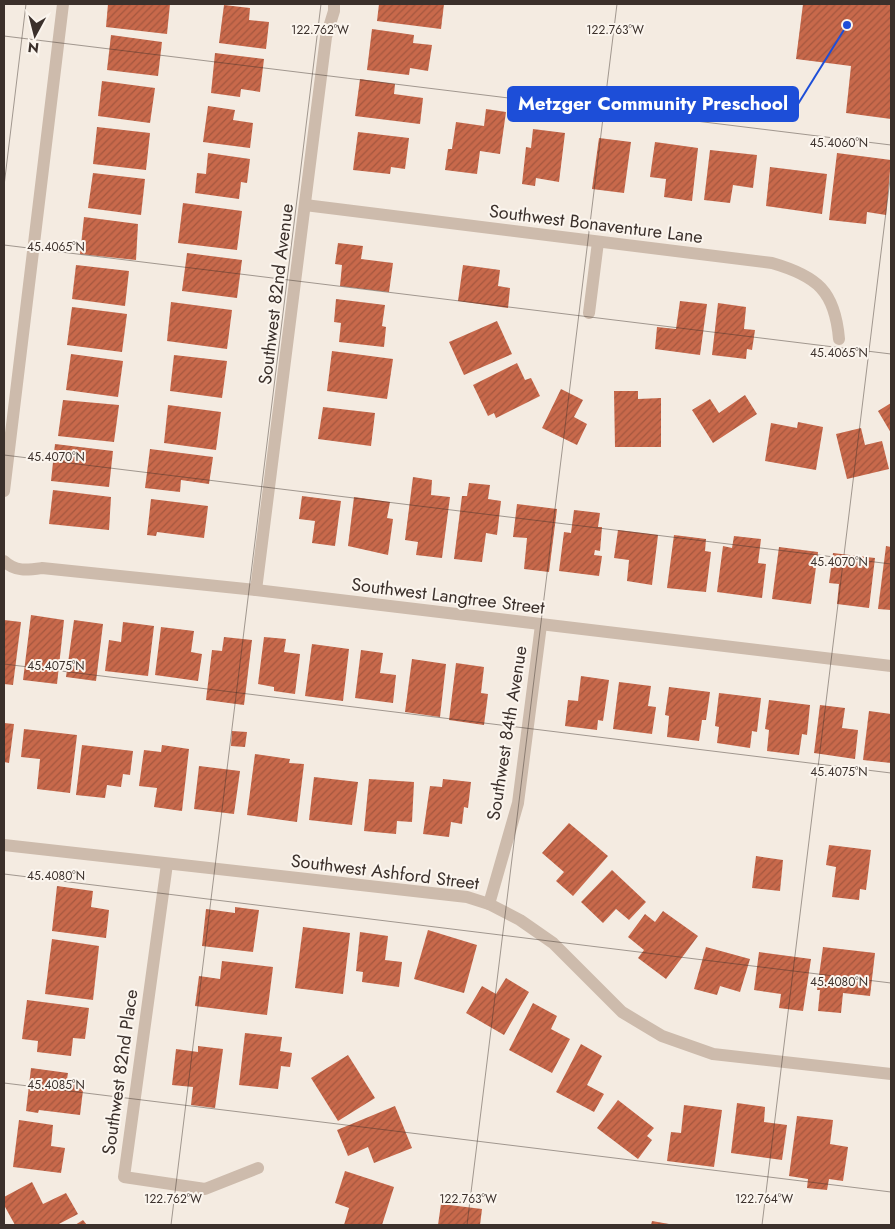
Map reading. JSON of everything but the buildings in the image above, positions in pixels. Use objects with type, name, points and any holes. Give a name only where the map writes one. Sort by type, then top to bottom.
[{"type":"street","points":[[4,491],[63,4]]},
{"type":"street","name":"Southwest 82nd Avenue","points":[[256,590],[326,37],[334,11],[334,4]]},
{"type":"street","name":"Southwest Bonaventure Lane","points":[[306,205],[772,263],[793,269],[810,277],[823,289],[837,319],[839,339]]},
{"type":"street","points":[[589,313],[598,242]]},
{"type":"street","name":"Southwest Langtree Street","points":[[4,561],[10,567],[25,570],[42,568],[256,590],[891,666]]},
{"type":"street","name":"Southwest 84th Avenue","points":[[489,904],[518,803],[542,625]]},
{"type":"street","name":"Southwest Ashford Street","points":[[4,845],[467,897],[489,904],[520,920],[553,942],[622,1012],[670,1040],[713,1054],[891,1074]]},
{"type":"street","name":"Southwest 82nd Place","points":[[167,864],[124,1176],[205,1190],[258,1168]]},
{"type":"place","name":"Metzger Community Preschool","points":[[847,25]]}]
